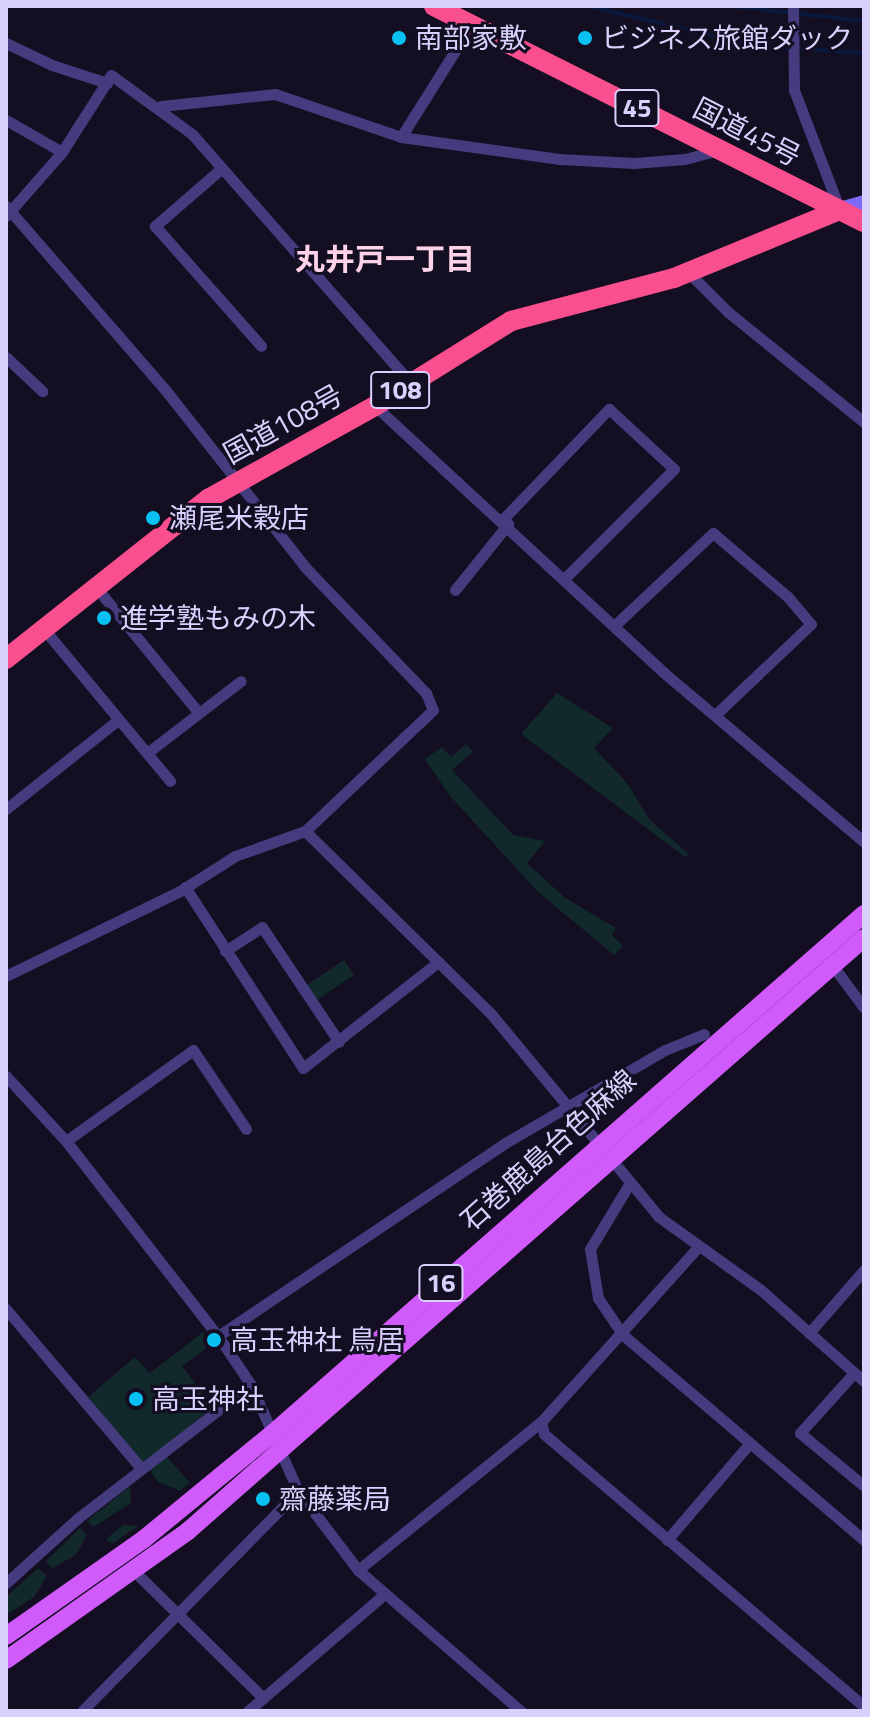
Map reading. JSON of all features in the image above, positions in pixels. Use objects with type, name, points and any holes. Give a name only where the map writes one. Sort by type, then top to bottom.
[{"type":"highway","name":"国道45号","points":[[434,6],[864,222]]},
{"type":"highway","name":"国道108号","points":[[6,659],[95,586],[238,480],[375,406],[522,315],[689,273],[840,210]]},
{"type":"main road","name":"石巻鹿島台色麻線","points":[[6,1636],[132,1548],[272,1434],[595,1145],[864,914]]},
{"type":"main road","name":"石巻鹿島台色麻線","points":[[6,1660],[135,1572],[280,1453],[864,938]]},
{"type":"street","points":[[793,6],[794,90],[840,210],[864,203]]},
{"type":"street","points":[[401,137],[472,24]]},
{"type":"street","points":[[6,43],[52,65],[107,83]]},
{"type":"street","points":[[6,976],[185,887],[235,856],[305,831],[426,721],[432,702],[305,567],[238,480],[8,211],[62,152],[111,75],[160,106],[222,168],[411,383]]},
{"type":"street","points":[[160,106],[275,94],[401,137],[559,159],[634,163],[685,159],[719,150]]},
{"type":"street","points":[[6,120],[62,152]]},
{"type":"street","points":[[222,168],[155,226],[261,346]]},
{"type":"street","points":[[689,273],[728,312],[864,422]]},
{"type":"street","points":[[6,357],[42,391]]},
{"type":"street","points":[[375,406],[715,715],[864,842]]},
{"type":"street","points":[[455,590],[505,522],[609,409],[674,469],[566,577]]},
{"type":"street","points":[[615,625],[713,533],[788,597],[811,624],[715,715]]},
{"type":"street","points":[[95,586],[199,713]]},
{"type":"street","points":[[43,628],[170,781]]},
{"type":"street","points":[[147,753],[241,681]]},
{"type":"street","points":[[6,809],[118,720]]},
{"type":"street","points":[[305,831],[492,1015],[628,1186],[698,1247],[761,1290],[864,1381]]},
{"type":"street","points":[[185,887],[303,1068],[438,962]]},
{"type":"street","points":[[225,951],[262,927],[339,1042]]},
{"type":"street","points":[[833,966],[864,1008]]},
{"type":"street","points":[[218,1336],[285,1286],[566,1106],[704,1034]]},
{"type":"street","points":[[66,1141],[193,1050],[246,1129]]},
{"type":"street","points":[[6,1076],[66,1141],[218,1336],[251,1385],[298,1491],[358,1570],[382,1596],[521,1711]]},
{"type":"street","points":[[628,1186],[590,1249],[598,1298],[623,1335],[748,1445],[864,1540]]},
{"type":"street","points":[[358,1570],[541,1422],[623,1335],[698,1247]]},
{"type":"street","points":[[809,1333],[864,1270]]},
{"type":"street","points":[[6,1309],[141,1468]]},
{"type":"street","points":[[854,1373],[800,1433],[864,1486]]},
{"type":"street","points":[[6,1583],[141,1468],[251,1385]]},
{"type":"street","points":[[541,1422],[544,1434],[864,1706]]},
{"type":"street","points":[[667,1540],[748,1445]]},
{"type":"street","points":[[82,1711],[298,1491]]},
{"type":"street","points":[[135,1572],[263,1698]]},
{"type":"street","points":[[248,1711],[382,1596]]},
{"type":"green space","points":[[557,693],[613,728],[594,748],[627,783],[649,819],[689,854],[685,857],[521,734]]},
{"type":"green space","points":[[466,744],[473,752],[452,770],[513,835],[545,841],[527,863],[564,897],[616,928],[612,935],[623,946],[614,955],[538,892],[450,796],[425,759],[442,747],[451,757]]},
{"type":"green space","points":[[344,960],[354,975],[317,1000],[307,985]]},
{"type":"green space","points":[[203,1332],[212,1344],[182,1366],[213,1407],[144,1464],[88,1397],[135,1357],[150,1373]]},
{"type":"green space","points":[[167,1457],[190,1483],[180,1491],[158,1482],[150,1470]]},
{"type":"green space","points":[[130,1486],[131,1503],[94,1527],[87,1521]]},
{"type":"green space","points":[[123,1525],[138,1526],[112,1544],[106,1539]]},
{"type":"green space","points":[[80,1528],[87,1535],[76,1555],[52,1568],[46,1561]]},
{"type":"green space","points":[[38,1568],[47,1576],[34,1597],[6,1615],[6,1597]]},
{"type":"waterway","points":[[588,6],[759,46],[864,53]]},
{"type":"waterway","points":[[730,6],[864,21]]},
{"type":"place","name":"南部家敷","points":[[399,38]]},
{"type":"place","name":"ビジネス旅館ダック","points":[[585,38]]},
{"type":"place","name":"瀬尾米穀店","points":[[153,518]]},
{"type":"place","name":"進学塾もみの木","points":[[104,618]]},
{"type":"place","name":"高玉神社 鳥居","points":[[214,1340]]},
{"type":"place","name":"高玉神社","points":[[136,1399]]},
{"type":"place","name":"齋藤薬局","points":[[263,1499]]},
{"type":"district","name":"丸井戸一丁目","points":[[385,259]]}]
